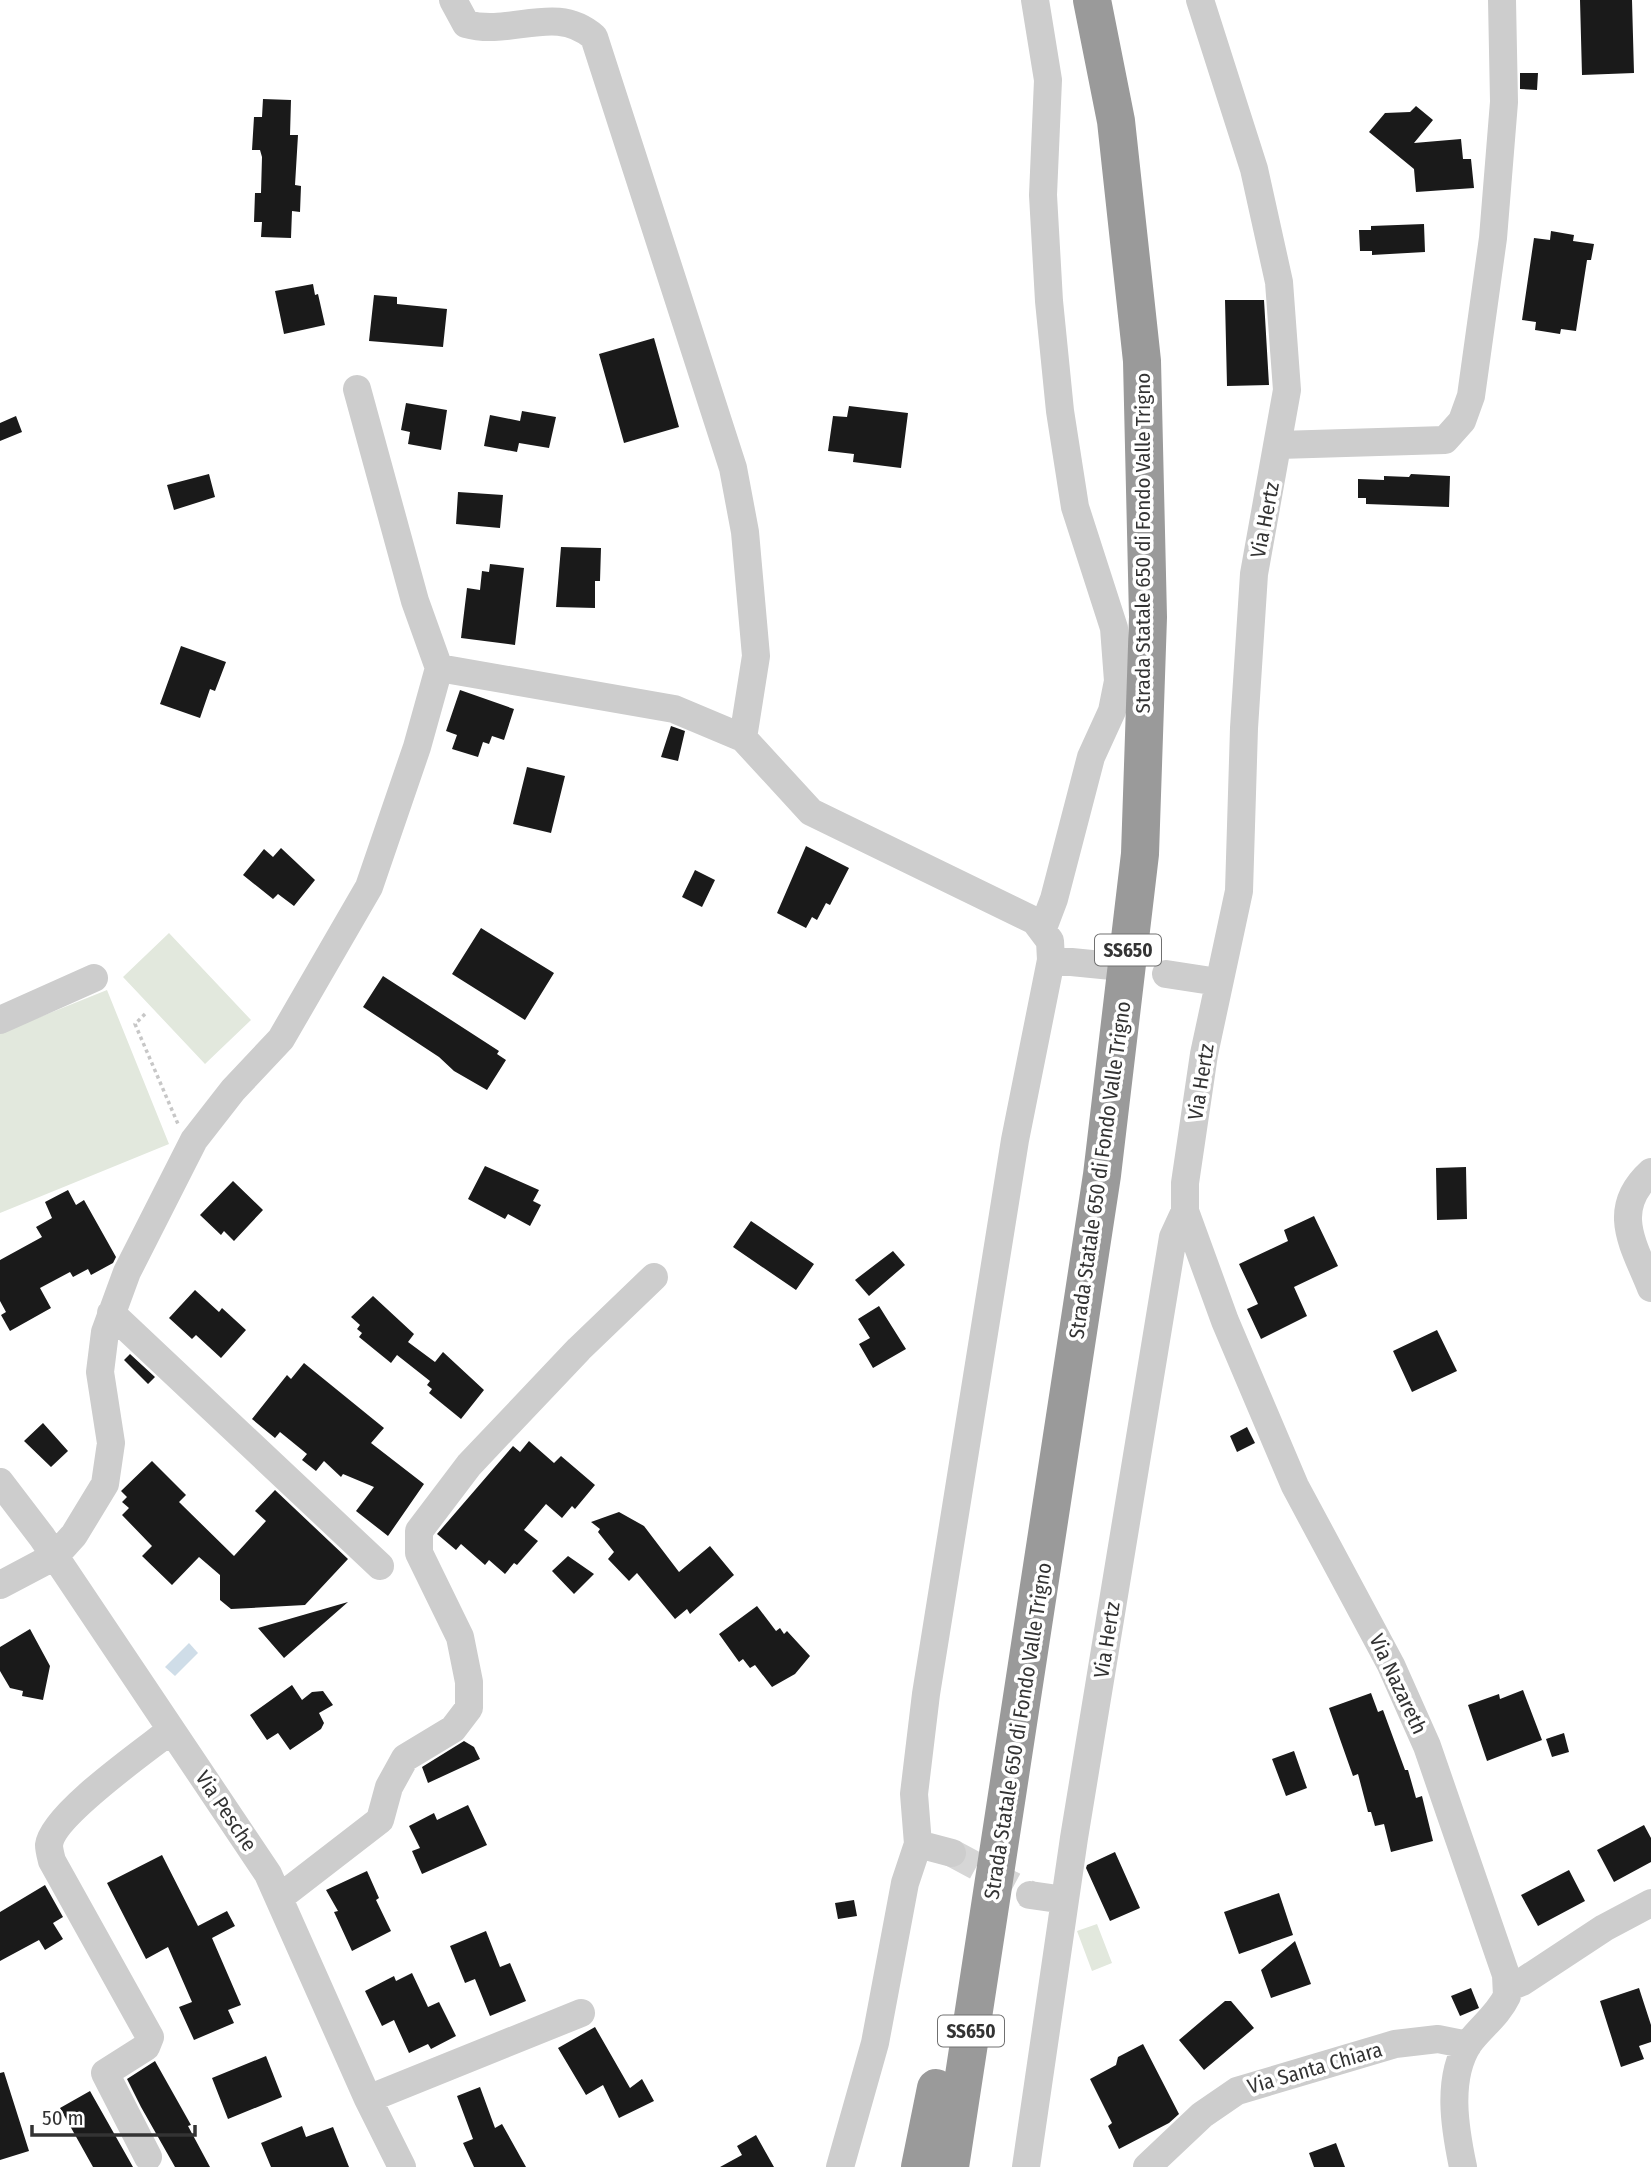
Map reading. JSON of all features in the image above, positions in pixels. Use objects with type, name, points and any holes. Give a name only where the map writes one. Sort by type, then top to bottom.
[{"type":"highway","name":"Strada Statale 650 di Fondo Valle Trigno","points":[[950,2167],[1012,1895],[1140,854],[1149,618],[1142,361],[1116,121],[1092,0]]},
{"type":"highway","points":[[920,2167],[953,2004],[1012,1895]]},
{"type":"street","points":[[453,0],[466,24],[485,30],[554,20],[579,24],[594,37],[733,468],[745,532],[756,656],[743,738]]},
{"type":"street","points":[[1035,0],[1048,80],[1043,195],[1049,301],[1060,411],[1075,507],[1114,628],[1118,681],[1112,711],[1091,757],[1068,834],[1054,899],[1043,928]]},
{"type":"street","name":"Via Hertz","points":[[1026,2167],[1065,1900],[1173,1237],[1185,1211],[1185,1183],[1218,982],[1239,891],[1244,727],[1254,574],[1279,445],[1286,390],[1279,282],[1254,169],[1200,0]]},
{"type":"street","points":[[1279,445],[1445,440],[1462,421],[1471,396],[1493,238],[1504,102],[1502,0]]},
{"type":"street","points":[[0,1585],[55,1556],[74,1535],[105,1484],[111,1443],[100,1372],[105,1332],[127,1272],[194,1140],[233,1090],[281,1039],[369,887],[417,747],[439,668],[415,601],[357,389]]},
{"type":"street","points":[[439,668],[674,709],[743,738],[811,812],[1035,921],[1043,928],[1050,941],[1051,960],[1011,1164],[926,1694],[915,1774],[918,1844],[905,1883],[875,2043],[840,2167]]},
{"type":"street","points":[[1051,960],[1112,967]]},
{"type":"street","points":[[1166,974],[1218,982]]},
{"type":"street","points":[[0,1020],[94,978]]},
{"type":"street","points":[[1651,1172],[1630,1196],[1627,1213],[1628,1229],[1651,1288]]},
{"type":"street","name":"Via Nazareth","points":[[1185,1211],[1225,1321],[1295,1486],[1391,1665],[1427,1746],[1506,1975],[1507,1988]]},
{"type":"street","points":[[279,1898],[380,1820],[389,1787],[405,1758],[453,1729],[469,1708],[470,1682],[460,1637],[419,1553],[419,1531],[469,1465],[579,1349],[654,1277]]},
{"type":"street","points":[[111,1313],[380,1566]]},
{"type":"street","name":"Via Pesche","points":[[0,1482],[55,1556],[268,1874],[368,2099],[402,2167]]},
{"type":"street","points":[[148,2157],[105,2073],[146,2048],[150,2036],[52,1861],[49,1844],[56,1829],[74,1808],[171,1730]]},
{"type":"street","points":[[918,1844],[952,1853]]},
{"type":"street","points":[[1012,1895],[1065,1900]]},
{"type":"street","points":[[1463,2167],[1454,2111],[1458,2076],[1468,2045],[1503,2004],[1507,1988],[1604,1928],[1651,1903]]},
{"type":"street","points":[[368,2099],[581,2013]]},
{"type":"street","name":"Via Santa Chiara","points":[[1147,2167],[1202,2115],[1237,2091],[1395,2044],[1437,2039],[1468,2045]]},
{"type":"path","points":[[145,1014],[135,1024],[140,1039],[178,1124],[194,1140]]},
{"type":"shaded area","points":[[169,933],[251,1020],[205,1064],[123,977]]},
{"type":"shaded area","points":[[107,990],[169,1144],[0,1213],[0,1033]]},
{"type":"shaded area","points":[[189,1643],[198,1653],[175,1676],[165,1667]]},
{"type":"shaded area","points":[[1097,1924],[1112,1963],[1092,1971],[1077,1931]]},
{"type":"building","points":[[1580,0],[1632,0],[1634,73],[1582,75]]},
{"type":"building","points":[[1520,73],[1538,73],[1537,90],[1520,89]]},
{"type":"building","points":[[263,99],[291,100],[290,135],[298,135],[295,185],[301,186],[300,212],[292,211],[291,238],[261,237],[262,222],[254,222],[255,193],[261,193],[262,157],[260,150],[252,150],[254,117],[262,117]]},
{"type":"building","points":[[1416,106],[1433,120],[1414,143],[1461,139],[1463,159],[1471,159],[1474,188],[1416,192],[1414,169],[1369,132],[1385,113],[1410,112]]},
{"type":"building","points":[[1424,224],[1425,252],[1372,255],[1372,251],[1360,251],[1359,230],[1371,230],[1371,226]]},
{"type":"building","points":[[1551,231],[1574,235],[1573,241],[1594,244],[1591,260],[1587,260],[1576,331],[1561,329],[1560,334],[1535,330],[1536,322],[1522,320],[1534,238],[1550,240]]},
{"type":"building","points":[[313,284],[325,325],[284,334],[275,291]]},
{"type":"building","points":[[374,295],[397,297],[397,304],[447,309],[443,347],[369,341]]},
{"type":"building","points":[[1225,300],[1264,300],[1269,385],[1227,386]]},
{"type":"building","points":[[654,338],[679,427],[624,443],[599,354]]},
{"type":"building","points":[[406,403],[447,410],[441,450],[408,444],[410,432],[401,430]]},
{"type":"building","points":[[849,406],[908,413],[901,468],[853,462],[854,454],[828,451],[833,416],[847,417]]},
{"type":"building","points":[[522,411],[556,417],[549,448],[519,443],[517,452],[484,446],[490,415],[520,421]]},
{"type":"building","points":[[16,416],[22,432],[0,441],[0,423]]},
{"type":"building","points":[[209,474],[215,497],[174,510],[167,485]]},
{"type":"building","points":[[1411,474],[1450,476],[1449,507],[1366,504],[1366,498],[1358,498],[1358,479],[1384,480],[1384,476],[1409,477]]},
{"type":"building","points":[[458,492],[503,495],[500,528],[456,524]]},
{"type":"building","points":[[561,547],[601,548],[600,581],[595,581],[595,608],[556,607]]},
{"type":"building","points":[[490,564],[524,568],[515,645],[461,638],[467,588],[480,590],[482,571],[489,572]]},
{"type":"building","points":[[181,646],[226,662],[215,691],[210,689],[200,718],[160,704]]},
{"type":"building","points":[[460,690],[514,709],[504,740],[492,736],[489,744],[483,742],[478,757],[452,749],[457,735],[446,731]]},
{"type":"building","points":[[671,726],[685,731],[678,761],[661,757]]},
{"type":"building","points":[[527,767],[565,776],[551,833],[513,824]]},
{"type":"building","points":[[806,846],[849,868],[830,905],[826,903],[817,920],[812,917],[806,928],[777,913]]},
{"type":"building","points":[[281,848],[315,880],[294,906],[278,894],[273,899],[243,875],[264,849],[273,857]]},
{"type":"building","points":[[695,870],[715,880],[702,907],[682,897]]},
{"type":"building","points":[[481,928],[554,973],[525,1020],[452,974]]},
{"type":"building","points":[[383,976],[499,1051],[497,1054],[506,1060],[487,1090],[454,1071],[439,1057],[363,1007]]},
{"type":"building","points":[[485,1166],[539,1190],[533,1201],[541,1205],[530,1226],[508,1214],[505,1219],[468,1199]]},
{"type":"building","points":[[1466,1167],[1467,1219],[1437,1220],[1436,1168]]},
{"type":"building","points":[[233,1181],[263,1210],[234,1241],[224,1231],[221,1235],[200,1215]]},
{"type":"building","points":[[68,1190],[76,1205],[84,1200],[116,1257],[113,1263],[91,1275],[88,1269],[73,1277],[70,1272],[40,1288],[51,1308],[10,1331],[1,1315],[6,1312],[0,1301],[0,1260],[42,1237],[36,1227],[52,1218],[45,1202]]},
{"type":"building","points":[[1314,1216],[1338,1266],[1294,1287],[1307,1316],[1261,1339],[1247,1309],[1258,1304],[1239,1264],[1288,1241],[1284,1230]]},
{"type":"building","points":[[751,1221],[814,1264],[796,1290],[733,1247]]},
{"type":"building","points":[[893,1251],[905,1265],[869,1296],[855,1280]]},
{"type":"building","points":[[195,1290],[219,1312],[222,1308],[246,1330],[221,1358],[196,1335],[192,1339],[169,1318]]},
{"type":"building","points":[[373,1296],[414,1334],[408,1342],[435,1362],[443,1352],[484,1390],[461,1419],[429,1393],[432,1389],[427,1385],[430,1381],[397,1355],[391,1363],[359,1337],[362,1333],[357,1329],[360,1325],[351,1317]]},
{"type":"building","points":[[879,1306],[906,1349],[873,1368],[859,1344],[870,1338],[858,1319]]},
{"type":"building","points":[[1437,1330],[1457,1371],[1412,1392],[1393,1351]]},
{"type":"building","points":[[130,1354],[155,1377],[148,1384],[124,1360]]},
{"type":"building","points":[[304,1363],[384,1428],[371,1443],[424,1484],[388,1536],[356,1511],[374,1487],[343,1474],[341,1477],[324,1461],[316,1471],[302,1460],[307,1454],[280,1432],[275,1438],[252,1419],[287,1375],[291,1379]]},
{"type":"building","points":[[43,1423],[68,1451],[51,1467],[24,1441]]},
{"type":"building","points":[[1247,1427],[1255,1443],[1237,1452],[1230,1436]]},
{"type":"building","points":[[529,1441],[554,1463],[561,1456],[595,1485],[575,1509],[572,1506],[562,1518],[546,1504],[524,1530],[538,1541],[517,1565],[514,1563],[505,1574],[489,1560],[485,1565],[461,1544],[456,1550],[437,1534],[513,1446],[520,1452]]},
{"type":"building","points":[[152,1461],[186,1495],[179,1502],[234,1556],[266,1521],[255,1511],[275,1490],[348,1559],[305,1605],[231,1609],[220,1600],[220,1575],[199,1557],[172,1585],[142,1556],[152,1546],[122,1515],[129,1508],[122,1502],[127,1497],[121,1491]]},
{"type":"building","points":[[619,1512],[644,1526],[679,1572],[710,1546],[734,1575],[690,1614],[687,1609],[675,1619],[637,1573],[629,1581],[608,1559],[614,1552],[598,1532],[600,1529],[591,1522]]},
{"type":"building","points":[[568,1556],[594,1574],[574,1594],[552,1571]]},
{"type":"building","points":[[348,1602],[284,1658],[258,1628]]},
{"type":"building","points":[[757,1606],[776,1631],[780,1628],[784,1634],[787,1631],[810,1656],[795,1674],[772,1687],[755,1665],[750,1668],[743,1659],[739,1662],[719,1634]]},
{"type":"building","points":[[30,1629],[50,1666],[43,1700],[22,1696],[23,1691],[10,1688],[0,1671],[0,1647]]},
{"type":"building","points":[[292,1685],[302,1700],[312,1692],[323,1691],[333,1705],[319,1713],[324,1723],[321,1729],[290,1750],[278,1733],[267,1740],[250,1715]]},
{"type":"building","points":[[1523,1690],[1542,1740],[1487,1761],[1468,1705],[1499,1694],[1500,1699]]},
{"type":"building","points":[[1371,1693],[1378,1712],[1383,1710],[1405,1770],[1408,1770],[1416,1798],[1422,1796],[1433,1841],[1391,1852],[1384,1824],[1375,1826],[1371,1812],[1368,1812],[1358,1774],[1353,1776],[1329,1708]]},
{"type":"building","points":[[1564,1733],[1569,1752],[1552,1757],[1546,1739]]},
{"type":"building","points":[[464,1741],[474,1747],[480,1759],[428,1783],[422,1767]]},
{"type":"building","points":[[1294,1751],[1307,1788],[1286,1796],[1272,1759]]},
{"type":"building","points":[[468,1805],[487,1845],[422,1874],[412,1851],[420,1848],[409,1826],[434,1813],[437,1820]]},
{"type":"building","points":[[1644,1825],[1651,1838],[1651,1862],[1614,1882],[1597,1850]]},
{"type":"building","points":[[1115,1852],[1140,1908],[1110,1921],[1086,1868],[1087,1865]]},
{"type":"building","points":[[162,1855],[198,1926],[227,1911],[235,1926],[212,1938],[241,2005],[228,2010],[234,2023],[194,2040],[179,2007],[192,2002],[168,1947],[146,1959],[107,1883]]},
{"type":"building","points":[[1569,1870],[1585,1901],[1538,1926],[1521,1895]]},
{"type":"building","points":[[367,1871],[379,1898],[376,1900],[391,1931],[352,1951],[334,1912],[338,1911],[326,1890]]},
{"type":"building","points":[[45,1885],[63,1917],[53,1923],[63,1939],[45,1950],[39,1940],[0,1961],[0,1912]]},
{"type":"building","points":[[1279,1893],[1293,1935],[1239,1954],[1224,1912]]},
{"type":"building","points":[[854,1900],[857,1916],[838,1919],[835,1903]]},
{"type":"building","points":[[486,1931],[500,1967],[510,1963],[526,2001],[490,2016],[475,1979],[465,1983],[450,1946]]},
{"type":"building","points":[[1295,1941],[1311,1984],[1271,1998],[1261,1970]]},
{"type":"building","points":[[412,1973],[428,2007],[439,2002],[456,2036],[431,2049],[428,2044],[409,2053],[394,2020],[382,2026],[365,1991],[394,1976],[396,1981]]},
{"type":"building","points":[[1471,1988],[1479,2008],[1460,2016],[1451,1996]]},
{"type":"building","points":[[1639,1988],[1651,2025],[1651,2042],[1639,2046],[1644,2059],[1621,2067],[1600,2001]]},
{"type":"building","points":[[1225,2001],[1231,2001],[1254,2028],[1204,2070],[1179,2040]]},
{"type":"building","points":[[595,2027],[630,2088],[642,2079],[654,2101],[619,2118],[603,2085],[586,2095],[558,2048]]},
{"type":"building","points":[[1143,2044],[1179,2114],[1169,2123],[1119,2149],[1108,2126],[1112,2123],[1090,2079],[1116,2065],[1118,2057]]},
{"type":"building","points":[[266,2056],[282,2097],[228,2119],[212,2078]]},
{"type":"building","points":[[155,2061],[191,2125],[188,2126],[210,2167],[175,2167],[141,2107],[127,2079]]},
{"type":"building","points":[[4,2072],[29,2151],[0,2160],[0,2073]]},
{"type":"building","points":[[480,2087],[495,2128],[502,2124],[526,2167],[474,2167],[463,2143],[473,2139],[457,2096]]},
{"type":"building","points":[[90,2091],[133,2167],[93,2167],[60,2108]]},
{"type":"building","points":[[302,2126],[306,2137],[333,2127],[349,2167],[271,2167],[261,2143]]},
{"type":"building","points":[[756,2135],[774,2167],[720,2167],[742,2155],[737,2146]]},
{"type":"building","points":[[1336,2143],[1345,2167],[1314,2167],[1309,2153]]},
{"type":"tunnel","points":[[952,1853],[1030,1895]]}]
